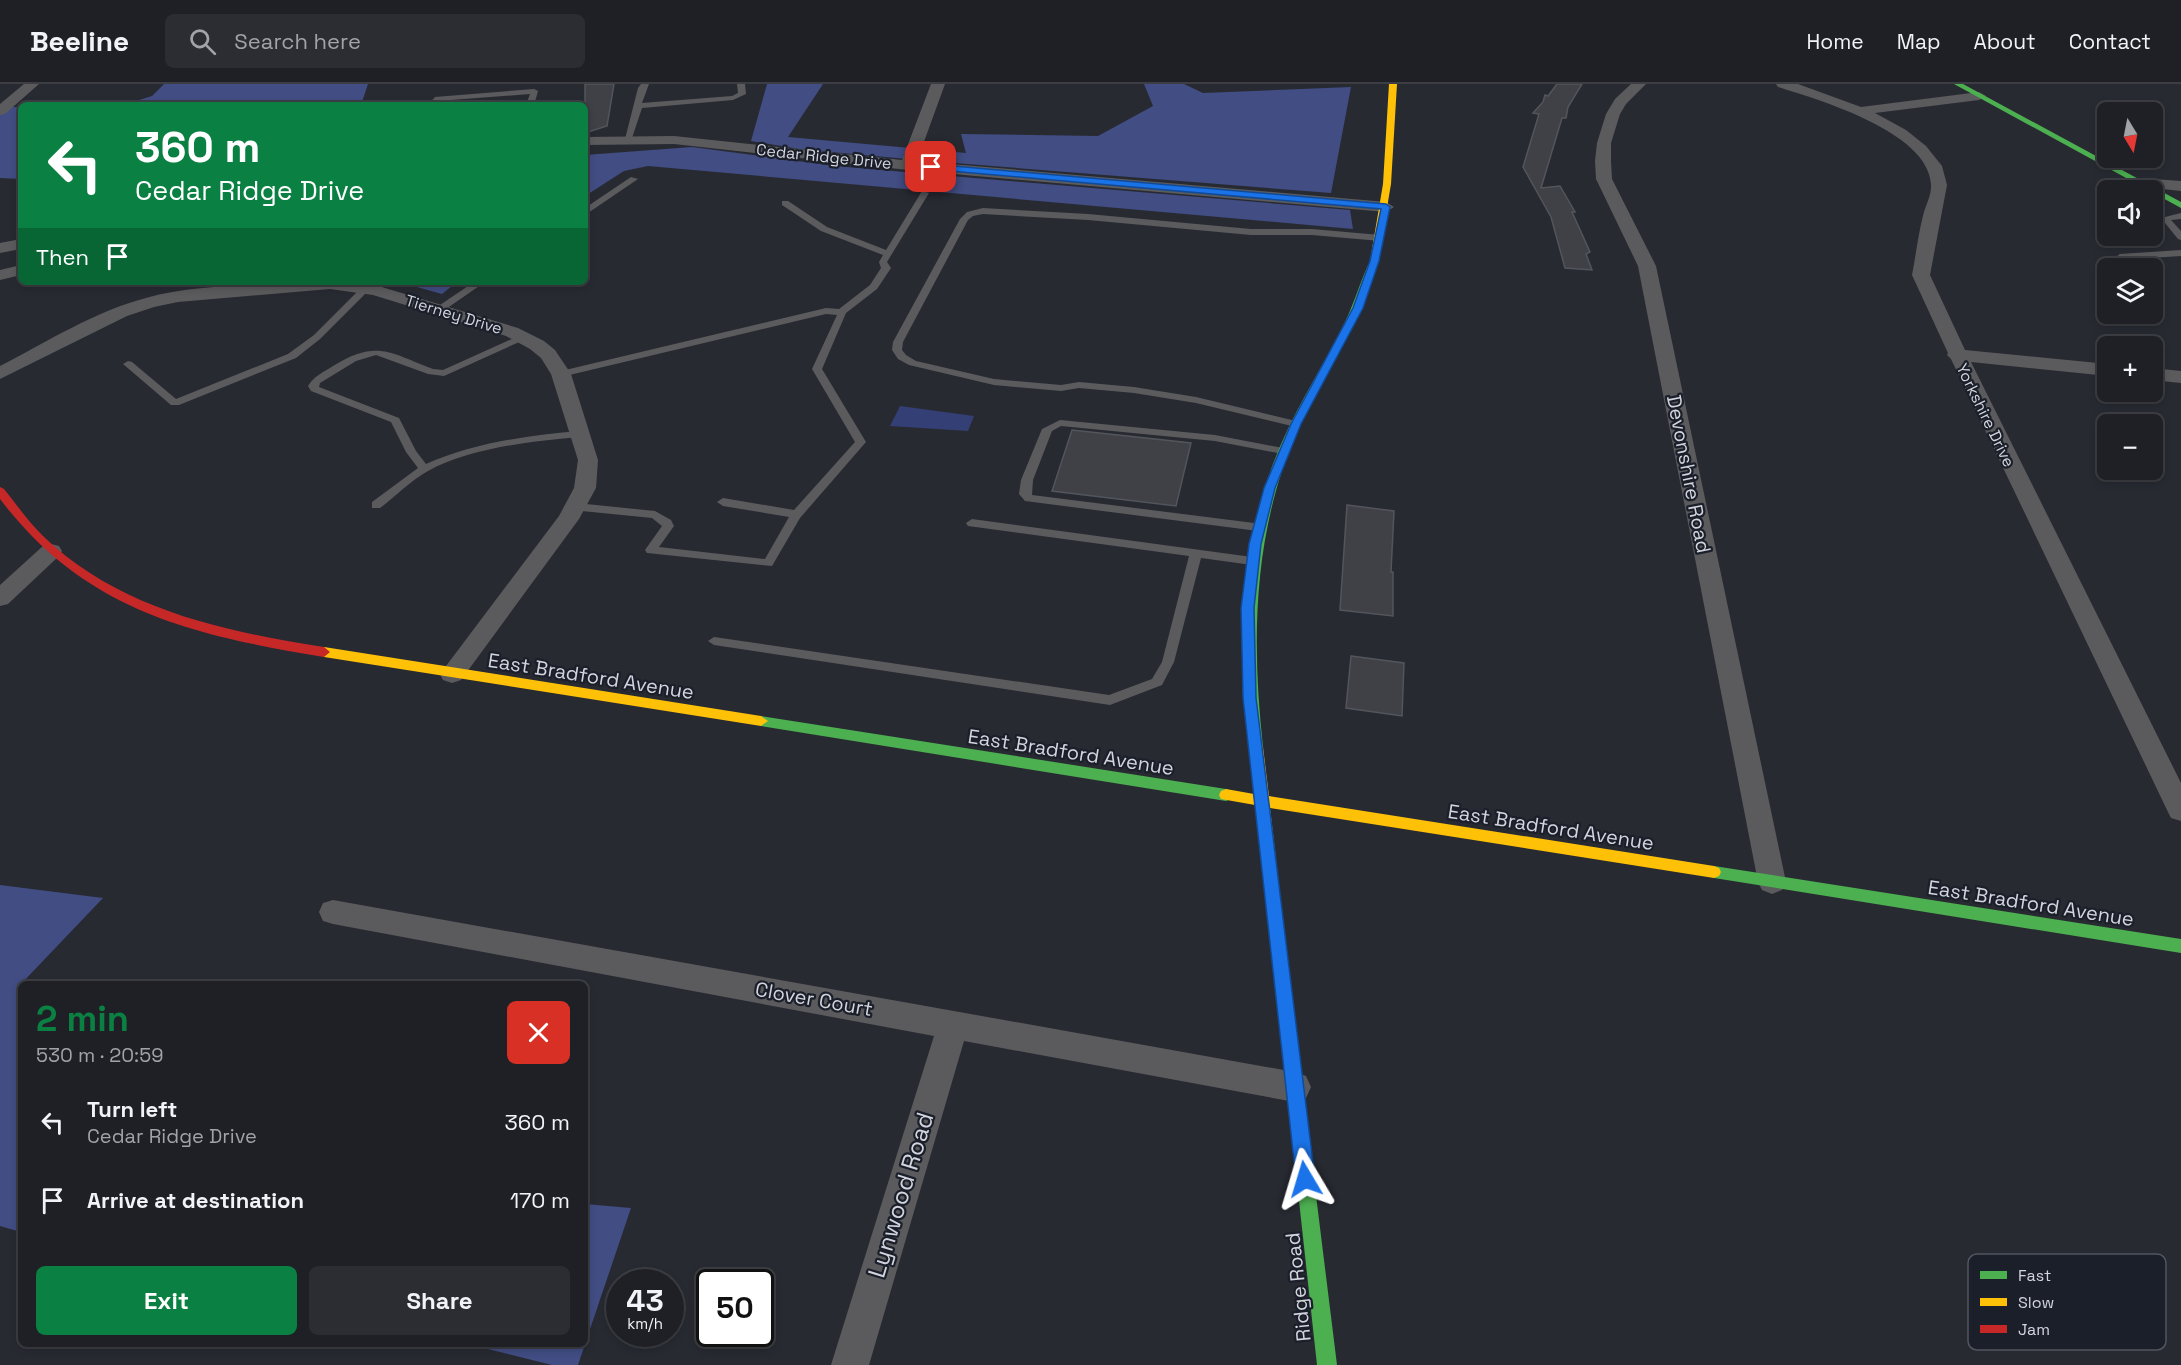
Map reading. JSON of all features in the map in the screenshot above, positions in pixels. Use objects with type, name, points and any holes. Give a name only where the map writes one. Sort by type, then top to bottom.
[{"type":"main road","name":"Ridge Road","points":[[1326,1365],[1262,801],[1247,651],[1248,608],[1258,527],[1283,451],[1347,333],[1367,284],[1380,238],[1386,207],[1393,84]]},
{"type":"main road","points":[[1958,84],[2133,180]]},
{"type":"main road","points":[[2163,196],[2181,205]]},
{"type":"main road","name":"East Bradford Avenue","points":[[0,491],[32,531],[51,550],[78,572],[119,596],[189,623],[272,644],[2181,946]]},
{"type":"street","points":[[0,111],[32,84]]},
{"type":"street","points":[[908,165],[938,84]]},
{"type":"street","name":"Devonshire Road","points":[[1639,84],[1620,102],[1608,127],[1604,143],[1604,179],[1647,266],[1772,882]]},
{"type":"street","name":"Yorkshire Drive","points":[[1784,84],[1861,111],[1914,144],[1929,160],[1939,184],[1921,275],[1956,355],[2181,810]]},
{"type":"street","points":[[1861,111],[1979,96]]},
{"type":"street","name":"Cedar Ridge Drive","points":[[588,141],[674,140],[908,165],[1386,207]]},
{"type":"street","points":[[2163,185],[2181,186]]},
{"type":"street","points":[[0,248],[18,245]]},
{"type":"street","points":[[0,275],[18,271]]},
{"type":"street","name":"Tierney Drive","points":[[0,373],[121,312],[181,289],[300,285]]},
{"type":"street","name":"Tierney Drive","points":[[339,285],[366,288],[440,309],[524,337],[548,354],[561,374],[580,434],[588,469],[585,488],[576,507],[452,674]]},
{"type":"street","points":[[1956,355],[2097,369]]},
{"type":"street","points":[[2163,375],[2181,377]]},
{"type":"street","points":[[0,598],[51,550]]},
{"type":"street","name":"Clover Court","points":[[333,912],[1295,1087]]},
{"type":"street","name":"Lynwood Road","points":[[850,1365],[953,1024]]},
{"type":"lane","points":[[627,141],[645,84]]},
{"type":"lane","points":[[638,106],[733,98],[742,94],[741,84]]},
{"type":"lane","points":[[434,102],[435,99],[534,91],[531,102]]},
{"type":"lane","points":[[588,210],[634,179]]},
{"type":"lane","points":[[576,507],[655,515],[668,526],[651,550],[768,563],[795,516],[861,445],[861,439],[836,403],[817,369],[842,312],[885,272],[883,262],[925,193]]},
{"type":"lane","points":[[785,203],[824,229],[888,254]]},
{"type":"lane","points":[[1296,424],[1196,400],[1134,390],[1079,386],[1061,388],[994,382],[913,363],[902,357],[897,350],[898,342],[964,219],[970,214],[983,211],[1088,217],[1251,232],[1312,232],[1380,238]]},
{"type":"lane","points":[[2181,216],[2165,218],[2181,237]]},
{"type":"lane","points":[[2120,257],[2181,253]]},
{"type":"lane","points":[[440,309],[476,285]]},
{"type":"lane","points":[[128,364],[175,403],[292,356],[317,337],[366,288]]},
{"type":"lane","points":[[561,374],[826,311],[842,312]]},
{"type":"lane","points":[[423,470],[395,420],[315,389],[316,381],[357,358],[371,353],[432,372],[444,373],[524,337]]},
{"type":"lane","points":[[1258,527],[1029,498],[1025,494],[1027,480],[1047,429],[1060,423],[1215,438],[1283,451]]},
{"type":"lane","points":[[376,505],[423,470],[456,456],[559,435],[580,434]]},
{"type":"lane","points":[[723,502],[788,512],[795,516]]},
{"type":"lane","points":[[972,523],[1252,561]]},
{"type":"lane","points":[[714,641],[975,682],[1110,700],[1158,682],[1168,662],[1196,553]]},
{"type":"shaded area","points":[[164,84],[368,84],[362,102],[133,102],[152,96]]},
{"type":"shaded area","points":[[767,84],[823,84],[788,137],[966,153],[961,134],[1098,136],[1153,106],[1144,84],[1184,84],[1203,93],[1351,87],[1331,193],[929,161],[799,149],[751,141]]},
{"type":"shaded area","points":[[18,107],[18,179],[0,178],[0,109]]},
{"type":"shaded area","points":[[692,147],[835,166],[1350,210],[1353,229],[648,166],[624,171],[588,194],[588,155]]},
{"type":"shaded area","points":[[410,285],[453,285],[442,294]]},
{"type":"shaded area","points":[[900,406],[974,416],[968,431],[890,426]]},
{"type":"shaded area","points":[[0,885],[103,898],[24,981],[18,981],[18,1231],[0,1226]]},
{"type":"shaded area","points":[[588,1204],[631,1208],[610,1269],[606,1269],[606,1282],[588,1335]]},
{"type":"shaded area","points":[[480,1347],[584,1347],[578,1365],[552,1365]]},
{"type":"building","points":[[585,84],[614,84],[607,126],[588,132],[588,102],[585,102]]},
{"type":"building","points":[[1557,84],[1582,84],[1568,107],[1566,118],[1562,118],[1541,188],[1560,186],[1575,212],[1572,212],[1590,252],[1586,254],[1592,270],[1565,268],[1551,217],[1523,167],[1539,114],[1533,113],[1543,102],[1545,95],[1548,96]]},
{"type":"building","points":[[1072,430],[1191,443],[1176,506],[1052,491]]},
{"type":"building","points":[[1347,505],[1394,511],[1391,572],[1393,572],[1393,616],[1340,610]]},
{"type":"building","points":[[1351,656],[1404,663],[1402,716],[1346,708]]},
{"type":"traffic: fast","points":[[1958,84],[2181,205]]},
{"type":"traffic: fast","points":[[1256,747],[1252,706],[1250,624],[1252,583],[1266,503],[1295,425],[1349,325],[1374,261]]},
{"type":"traffic: fast","points":[[761,721],[1226,795]]},
{"type":"traffic: fast","points":[[1714,872],[2181,946]]},
{"type":"traffic: fast","points":[[1294,1082],[1327,1365]]},
{"type":"traffic: slow","points":[[1374,261],[1387,184],[1393,84]]},
{"type":"traffic: slow","points":[[324,652],[761,721]]},
{"type":"traffic: slow","points":[[1256,747],[1294,1082]]},
{"type":"traffic: slow","points":[[1226,795],[1714,872]]},
{"type":"traffic: jam","points":[[0,491],[26,525],[73,568],[139,605],[212,630],[324,652]]},
{"type":"route","points":[[931,167],[1386,207],[1374,261],[1358,308],[1347,333],[1296,424],[1269,488],[1258,527],[1252,561],[1248,608],[1247,651],[1250,698],[1305,1179]]}]
